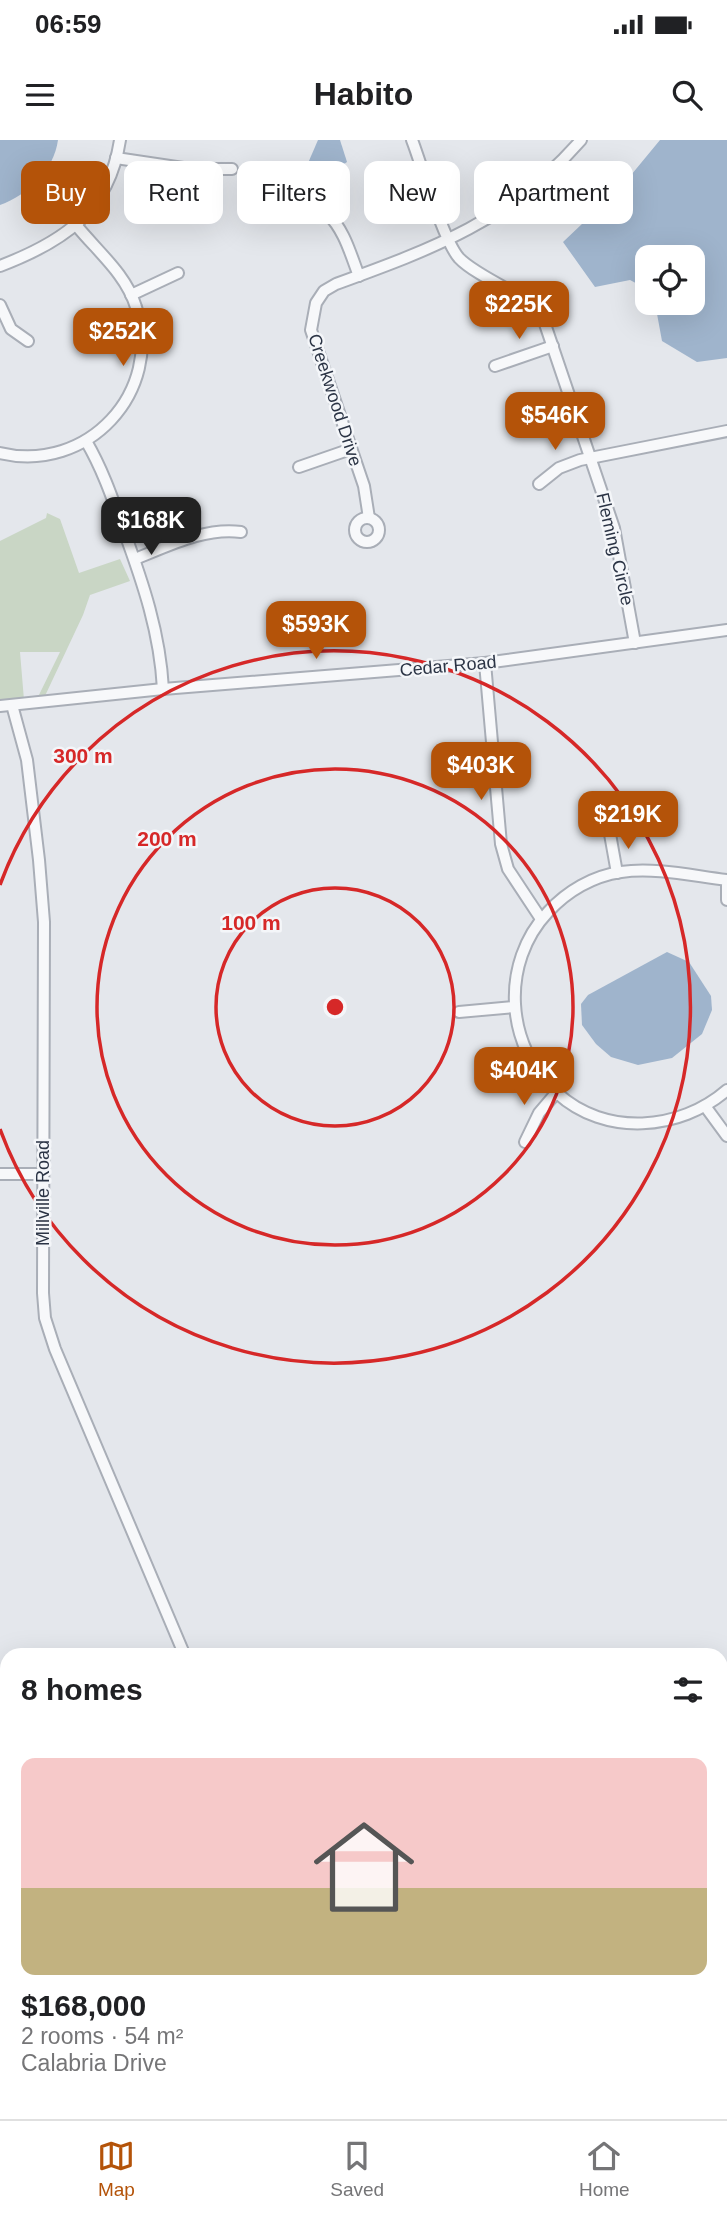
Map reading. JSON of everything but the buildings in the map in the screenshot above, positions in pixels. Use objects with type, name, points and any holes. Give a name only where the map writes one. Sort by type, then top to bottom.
[{"type":"street","points":[[0,266],[56,241],[76,225],[101,194],[116,158],[120,140]]},
{"type":"street","name":"Fleming Circle","points":[[412,140],[450,240],[460,258],[530,302],[538,310],[553,346],[614,528],[635,643]]},
{"type":"street","name":"Creekwood Drive","points":[[369,518],[364,486],[311,330],[316,303],[324,291],[450,240],[480,224],[518,199],[549,173],[581,140]]},
{"type":"street","points":[[116,158],[176,167],[232,169]]},
{"type":"street","points":[[338,224],[359,276]]},
{"type":"street","points":[[0,453],[40,456],[71,449],[86,441],[103,429],[117,414],[127,399],[139,370],[142,337],[136,306],[111,263],[76,225]]},
{"type":"street","points":[[131,295],[178,273]]},
{"type":"street","points":[[0,305],[11,328],[28,341]]},
{"type":"street","points":[[495,366],[553,346]]},
{"type":"street","points":[[539,484],[559,468],[591,457],[727,431]]},
{"type":"street","points":[[86,441],[105,478],[135,559],[157,635],[163,689]]},
{"type":"street","points":[[299,467],[351,449]]},
{"type":"street","points":[[135,559],[203,535],[225,530],[241,531]]},
{"type":"street","name":"Cedar Road","points":[[0,706],[163,689],[485,663],[727,630]]},
{"type":"street","points":[[485,663],[501,844],[508,869],[541,919]]},
{"type":"street","name":"Millville Road","points":[[12,705],[27,760],[43,898],[43,1293],[48,1326],[182,1648]]},
{"type":"street","points":[[610,834],[617,873]]},
{"type":"street","points":[[727,900],[727,882],[659,872],[617,873],[600,877],[574,889],[541,919],[525,944],[517,968],[514,1007],[522,1042],[536,1069],[556,1093],[587,1112],[632,1124],[662,1122],[686,1116],[727,1090]]},
{"type":"street","points":[[459,1012],[514,1007]]},
{"type":"street","points":[[525,1142],[539,1113],[556,1093]]},
{"type":"street","points":[[705,1106],[727,1136]]},
{"type":"street","points":[[0,1174],[43,1174]]},
{"type":"green space","points":[[47,513],[60,519],[79,573],[120,559],[130,581],[90,595],[44,698],[37,699],[60,652],[20,652],[24,700],[0,701],[0,541],[46,518]]},
{"type":"water","points":[[0,140],[58,140],[51,161],[21,161],[21,194],[0,205]]},
{"type":"water","points":[[318,140],[340,140],[347,161],[309,161]]},
{"type":"water","points":[[660,140],[727,140],[727,358],[697,362],[662,341],[657,315],[705,315],[705,245],[635,245],[635,283],[630,280],[595,287],[563,242],[582,224],[633,224],[633,173]]},
{"type":"water","points":[[667,952],[689,962],[711,996],[712,1010],[702,1034],[672,1058],[638,1065],[611,1057],[596,1044],[582,1025],[581,1004],[588,995]]}]
